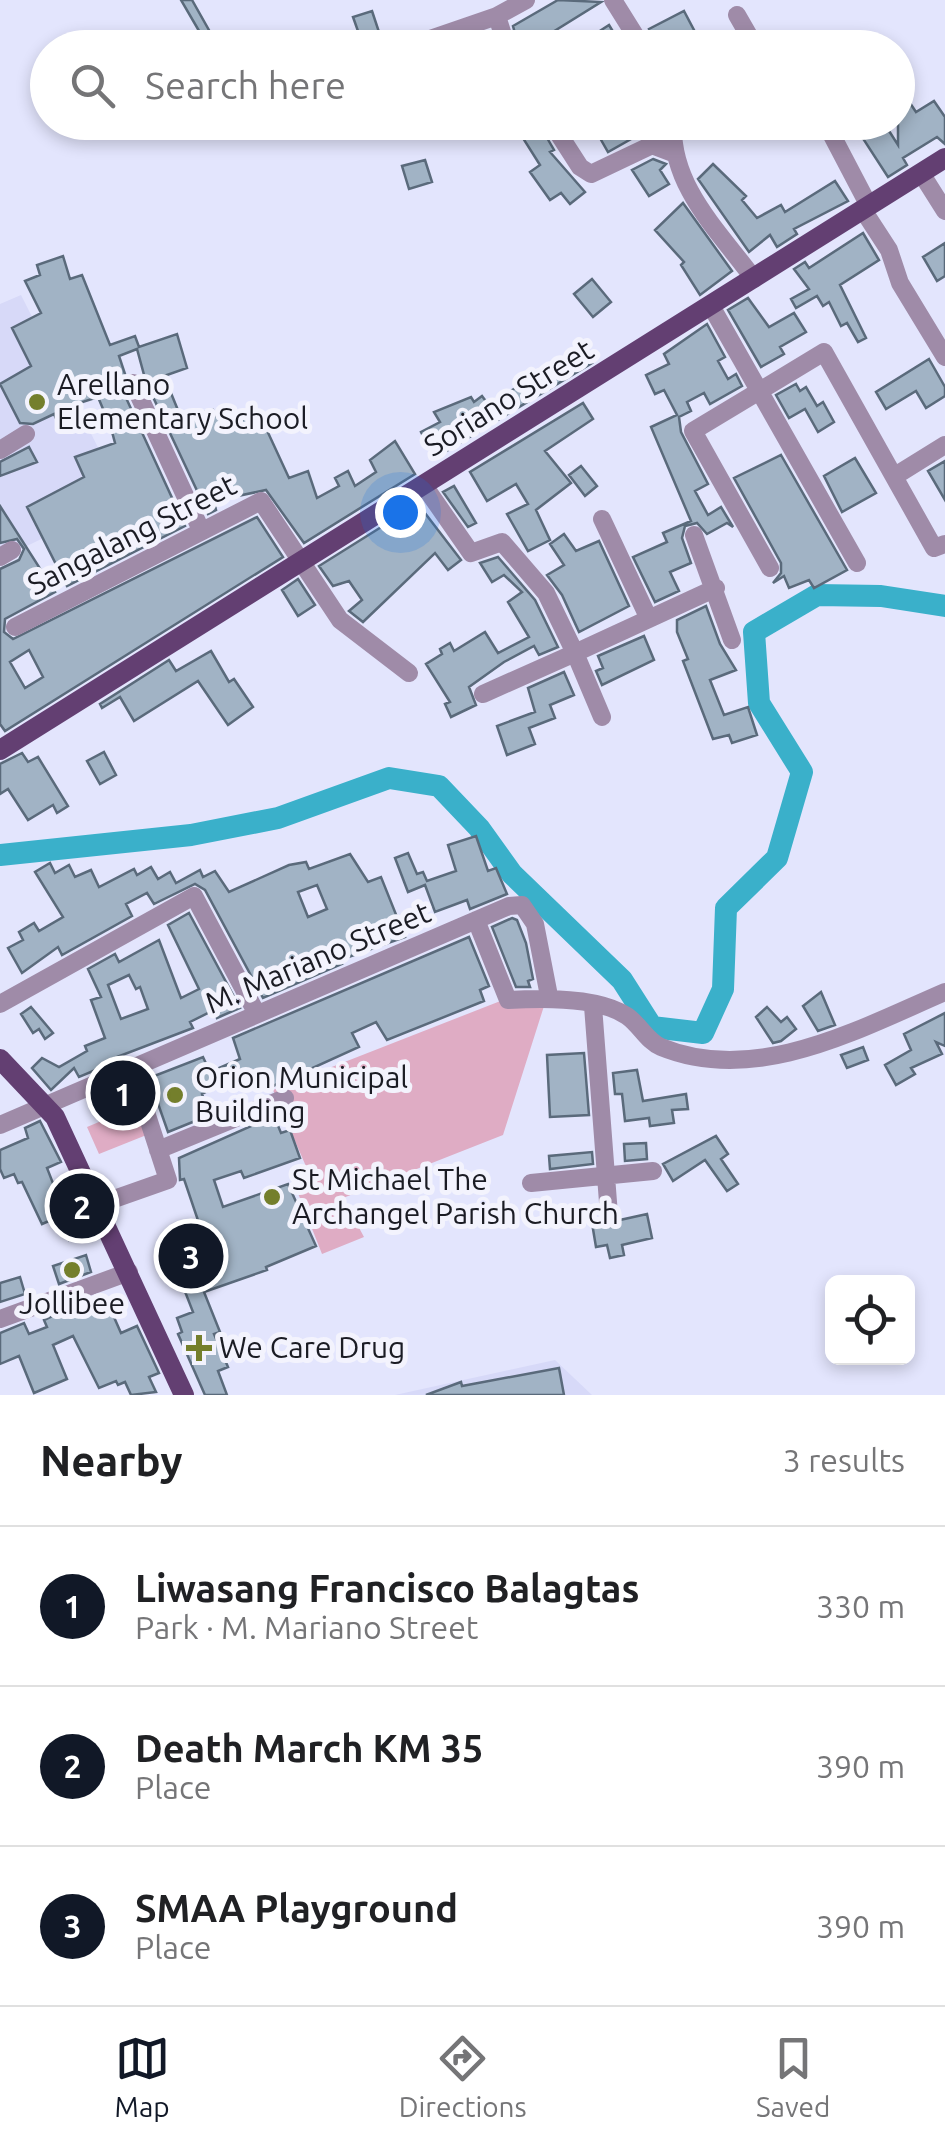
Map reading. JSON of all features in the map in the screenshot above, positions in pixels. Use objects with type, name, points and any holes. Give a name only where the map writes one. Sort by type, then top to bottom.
[{"type":"main road","name":"Soriano Street","points":[[2,744],[300,566],[945,158]]},
{"type":"main road","points":[[0,1059],[48,1106],[184,1395]]},
{"type":"street","points":[[456,30],[497,16],[526,0]]},
{"type":"street","points":[[613,0],[632,30]]},
{"type":"street","points":[[497,16],[501,30]]},
{"type":"street","points":[[737,16],[745,30]]},
{"type":"street","points":[[563,140],[580,167],[591,174],[652,144],[674,153]]},
{"type":"street","points":[[674,140],[684,185],[754,278]]},
{"type":"street","points":[[833,140],[889,250],[900,283],[945,356]]},
{"type":"street","points":[[921,172],[945,212]]},
{"type":"street","points":[[711,306],[857,563]]},
{"type":"street","points":[[770,568],[693,430],[824,352],[934,548],[945,544]]},
{"type":"street","points":[[132,383],[201,530]]},
{"type":"street","points":[[0,450],[26,434]]},
{"type":"street","points":[[896,476],[945,445]]},
{"type":"street","points":[[424,487],[471,553],[502,542],[530,569],[575,653],[602,716]]},
{"type":"street","name":"Sangalang Street","points":[[15,627],[261,500],[300,566]]},
{"type":"street","points":[[602,519],[648,617]]},
{"type":"street","points":[[694,535],[732,640]]},
{"type":"street","points":[[300,566],[340,620],[410,674]]},
{"type":"street","points":[[482,694],[716,588]]},
{"type":"street","points":[[0,1004],[194,896],[257,1014]]},
{"type":"street","name":"M. Mariano Street","points":[[0,1125],[476,920],[522,904],[535,924],[549,996]]},
{"type":"street","points":[[476,920],[508,1000],[549,996],[625,1014],[656,1045],[683,1054],[742,1060],[823,1044],[945,992]]},
{"type":"street","points":[[593,1006],[609,1215]]},
{"type":"street","points":[[97,1205],[168,1180],[132,1069]]},
{"type":"street","points":[[158,1150],[285,1098]]},
{"type":"street","points":[[531,1183],[653,1171]]},
{"type":"street","points":[[0,1319],[128,1272]]},
{"type":"shaded area","name":"Arellano Elementary School","points":[[21,295],[124,499],[0,559],[0,304]]},
{"type":"shaded area","points":[[503,1000],[544,1006],[503,1135],[343,1198],[364,1237],[322,1254],[292,1178],[308,1171],[273,1090]]},
{"type":"shaded area","points":[[137,1106],[149,1134],[99,1154],[87,1127]]},
{"type":"shaded area","points":[[555,1360],[592,1395],[395,1395]]},
{"type":"building","points":[[181,0],[192,0],[209,30],[198,30]]},
{"type":"building","points":[[558,0],[601,2],[556,30],[514,30],[513,26]]},
{"type":"building","points":[[372,11],[378,30],[358,30],[353,17]]},
{"type":"building","points":[[684,11],[694,30],[649,30]]},
{"type":"building","points":[[934,101],[945,117],[945,144],[937,137],[903,158],[907,165],[888,177],[864,140],[895,140],[898,145],[898,140],[915,140],[916,112]]},
{"type":"building","points":[[524,140],[548,140],[554,150],[550,152],[585,192],[570,204],[561,193],[550,200],[530,172],[540,165]]},
{"type":"building","points":[[601,140],[629,140],[608,152]]},
{"type":"building","points":[[653,159],[666,164],[660,170],[669,184],[649,196],[632,170]]},
{"type":"building","points":[[425,160],[432,182],[409,189],[402,166]]},
{"type":"building","points":[[713,164],[746,196],[742,200],[757,218],[781,205],[785,212],[835,181],[848,201],[794,229],[797,234],[777,247],[770,235],[749,252],[698,179]]},
{"type":"building","points":[[683,203],[732,271],[700,295],[681,265],[684,262],[655,230]]},
{"type":"building","points":[[863,233],[879,260],[840,285],[866,338],[858,342],[847,323],[841,326],[829,302],[823,306],[817,296],[796,308],[791,299],[809,289],[794,269],[805,262],[809,268]]},
{"type":"building","points":[[945,243],[945,276],[937,281],[923,257]]},
{"type":"building","points":[[63,256],[70,279],[82,275],[110,345],[135,336],[139,347],[177,334],[187,368],[164,376],[182,420],[201,412],[213,410],[216,416],[230,410],[236,423],[258,411],[289,478],[308,471],[317,498],[339,486],[335,478],[348,471],[355,486],[376,472],[370,460],[395,441],[415,474],[304,543],[266,490],[214,501],[216,510],[208,514],[146,382],[137,349],[119,356],[125,374],[121,387],[185,526],[67,586],[27,507],[84,477],[75,457],[115,443],[111,428],[98,397],[70,406],[74,414],[58,423],[54,414],[33,424],[20,423],[0,384],[31,366],[12,328],[41,313],[25,281],[40,275],[37,265]]},
{"type":"building","points":[[592,279],[611,302],[593,317],[574,294]]},
{"type":"building","points":[[748,298],[769,327],[794,313],[806,332],[780,347],[784,354],[761,367],[728,310]]},
{"type":"building","points":[[707,324],[725,357],[718,361],[728,379],[736,374],[742,386],[710,404],[704,393],[687,402],[691,411],[679,417],[681,432],[708,484],[695,491],[708,515],[721,507],[733,527],[727,523],[707,534],[697,523],[685,526],[682,538],[691,563],[670,572],[679,591],[655,602],[633,557],[667,542],[663,533],[691,521],[651,427],[677,415],[664,390],[655,394],[646,375],[669,364],[664,354]]},
{"type":"building","points":[[583,349],[592,363],[435,458],[421,432],[440,422],[434,412],[471,397],[474,402],[482,396],[488,404]]},
{"type":"building","points":[[929,359],[945,387],[945,396],[926,408],[916,391],[886,409],[876,392]]},
{"type":"building","points":[[796,384],[800,391],[806,387],[817,406],[823,402],[834,422],[818,432],[805,409],[789,418],[776,395]]},
{"type":"building","points":[[583,403],[593,419],[545,451],[571,483],[536,510],[550,540],[528,551],[507,514],[528,504],[516,484],[487,501],[470,472]]},
{"type":"building","points":[[29,447],[37,462],[0,476],[0,462]]},
{"type":"building","points":[[781,455],[847,570],[814,588],[809,580],[789,588],[784,576],[773,583],[781,573],[781,563],[734,478]]},
{"type":"building","points":[[855,458],[876,493],[842,512],[824,476]]},
{"type":"building","points":[[945,461],[945,500],[928,471]]},
{"type":"building","points":[[581,466],[597,486],[585,496],[569,475]]},
{"type":"building","points":[[454,486],[476,523],[468,527],[443,492]]},
{"type":"building","points":[[418,504],[461,560],[448,570],[435,553],[363,622],[349,611],[362,600],[349,581],[333,586],[319,566]]},
{"type":"building","points":[[0,506],[55,592],[5,619],[4,632],[13,639],[257,517],[283,557],[5,731],[0,724],[0,569],[19,560],[24,549],[17,539],[0,543]],"holes":[[[29,650],[43,677],[25,688],[10,662]]]},
{"type":"building","points":[[564,534],[576,551],[599,541],[629,606],[579,632],[562,595],[547,575],[564,565],[550,544]]},
{"type":"building","points":[[498,557],[535,600],[558,647],[539,655],[534,646],[504,662],[469,687],[476,705],[451,717],[445,704],[450,702],[426,664],[442,654],[440,649],[450,643],[454,651],[485,632],[498,653],[529,637],[508,602],[522,592],[504,575],[492,582],[480,563]]},
{"type":"building","points":[[298,579],[315,605],[298,616],[282,590]]},
{"type":"building","points":[[706,606],[720,644],[736,670],[710,680],[724,715],[748,707],[757,735],[732,743],[729,735],[713,739],[683,661],[688,659],[677,632],[677,620]]},
{"type":"building","points":[[644,636],[654,660],[602,685],[596,671],[603,668],[598,656]]},
{"type":"building","points":[[211,651],[229,682],[234,679],[253,707],[228,725],[198,681],[134,721],[120,697],[102,708],[100,704],[169,660],[176,671]]},
{"type":"building","points":[[564,672],[574,695],[550,705],[555,718],[529,728],[535,744],[507,755],[497,726],[535,712],[528,688]]},
{"type":"building","points":[[104,752],[116,775],[100,784],[87,761]]},
{"type":"building","points":[[22,753],[28,762],[38,757],[68,806],[57,813],[53,805],[28,820],[8,789],[0,794],[0,764]]},
{"type":"building","points":[[476,836],[488,871],[496,868],[507,894],[470,909],[467,900],[435,912],[425,885],[408,892],[395,858],[408,853],[417,874],[423,872],[427,881],[456,871],[448,845]]},
{"type":"building","points":[[350,854],[368,882],[381,877],[405,937],[340,960],[342,964],[263,998],[205,890],[195,884],[154,904],[147,893],[126,904],[132,916],[62,955],[58,947],[22,973],[8,948],[23,940],[19,932],[34,923],[39,931],[63,917],[35,872],[50,863],[55,873],[69,865],[75,877],[91,870],[99,887],[134,869],[137,875],[151,867],[158,879],[170,872],[176,883],[200,870],[203,877],[215,871],[229,892],[289,865],[306,862],[309,869]],"holes":[[[317,885],[327,909],[308,917],[298,892]]]},
{"type":"building","points":[[189,913],[240,1008],[217,1018],[214,1010],[190,1022],[193,1028],[109,1060],[110,1064],[79,1077],[74,1068],[51,1090],[32,1068],[42,1058],[59,1067],[87,1051],[85,1046],[105,1038],[91,1000],[101,997],[88,969],[115,954],[119,962],[159,940],[181,998],[199,989],[168,925]],"holes":[[[129,975],[136,989],[140,987],[148,1009],[121,1019],[108,985]]]},
{"type":"building","points":[[512,918],[517,920],[526,943],[533,979],[528,981],[530,987],[516,987],[492,927]]},
{"type":"building","points":[[469,937],[489,986],[480,990],[484,1001],[387,1040],[376,1022],[352,1033],[359,1047],[273,1086],[266,1071],[249,1078],[246,1072],[202,1094],[210,1115],[168,1132],[149,1078],[203,1057],[210,1072],[240,1059],[233,1038]]},
{"type":"building","points":[[821,992],[835,1025],[818,1031],[803,1006]]},
{"type":"building","points":[[31,1007],[53,1033],[45,1039],[39,1029],[33,1033],[21,1014]]},
{"type":"building","points":[[767,1007],[781,1022],[787,1017],[796,1029],[781,1041],[773,1043],[756,1017]]},
{"type":"building","points":[[945,1013],[945,1046],[936,1042],[942,1054],[911,1068],[915,1074],[896,1085],[885,1065],[911,1050],[904,1034]]},
{"type":"building","points":[[863,1047],[868,1060],[847,1068],[841,1055]]},
{"type":"building","points":[[584,1053],[589,1115],[550,1117],[547,1055]]},
{"type":"building","points":[[637,1070],[643,1101],[686,1094],[688,1109],[672,1110],[674,1123],[650,1126],[649,1118],[625,1121],[622,1094],[615,1094],[613,1073]]},
{"type":"building","points":[[274,1116],[281,1133],[290,1130],[300,1158],[244,1178],[241,1171],[214,1180],[223,1207],[288,1184],[316,1246],[266,1267],[267,1270],[204,1292],[220,1332],[214,1334],[228,1367],[218,1371],[227,1395],[205,1395],[178,1334],[182,1332],[177,1318],[193,1312],[170,1253],[205,1241],[184,1179],[180,1180],[179,1158]]},
{"type":"building","points":[[40,1121],[61,1162],[47,1168],[65,1214],[42,1224],[22,1182],[18,1183],[14,1174],[4,1178],[0,1169],[0,1150],[28,1138],[25,1128]]},
{"type":"building","points":[[716,1136],[728,1154],[721,1159],[738,1184],[727,1191],[705,1160],[673,1181],[663,1164]]},
{"type":"building","points":[[646,1143],[647,1159],[625,1161],[624,1144]]},
{"type":"building","points":[[592,1152],[593,1164],[550,1169],[549,1156]]},
{"type":"building","points":[[647,1214],[652,1238],[622,1245],[624,1255],[610,1258],[607,1245],[596,1247],[592,1223],[611,1227],[620,1220]]},
{"type":"building","points":[[87,1219],[91,1232],[69,1240],[65,1227]]},
{"type":"building","name":"Jollibee","points":[[86,1255],[91,1272],[59,1284],[53,1266]]},
{"type":"building","points":[[20,1277],[25,1294],[0,1302],[0,1283]]},
{"type":"building","points":[[106,1299],[121,1333],[137,1326],[159,1373],[149,1377],[156,1392],[131,1395],[125,1382],[118,1385],[116,1381],[99,1388],[73,1336],[53,1345],[67,1379],[34,1393],[19,1356],[0,1364],[0,1333],[24,1323],[29,1334],[47,1327],[44,1320],[71,1307],[81,1303],[83,1309]]},
{"type":"building","points":[[559,1368],[564,1395],[426,1395],[461,1382],[462,1386]]},
{"type":"waterway","points":[[0,855],[191,835],[278,818],[389,778],[439,786],[479,828],[512,874],[622,980],[652,1027],[703,1033],[723,989],[726,908],[777,858],[802,772],[759,703],[754,632],[817,595],[881,596],[945,606]]},
{"type":"place","name":"Arellano Elementary School","points":[[37,402]]},
{"type":"place","name":"Liwasang Francisco Balagtas","points":[[123,1093]]},
{"type":"place","name":"Orion Municipal Building","points":[[175,1095]]},
{"type":"place","name":"St Michael The Archangel Parish Church","points":[[272,1197]]},
{"type":"place","name":"Death March KM 35","points":[[82,1206]]},
{"type":"place","name":"SMAA Playground","points":[[191,1256]]},
{"type":"place","name":"Jollibee","points":[[72,1270]]},
{"type":"place","name":"We Care Drug","points":[[199,1348]]}]
